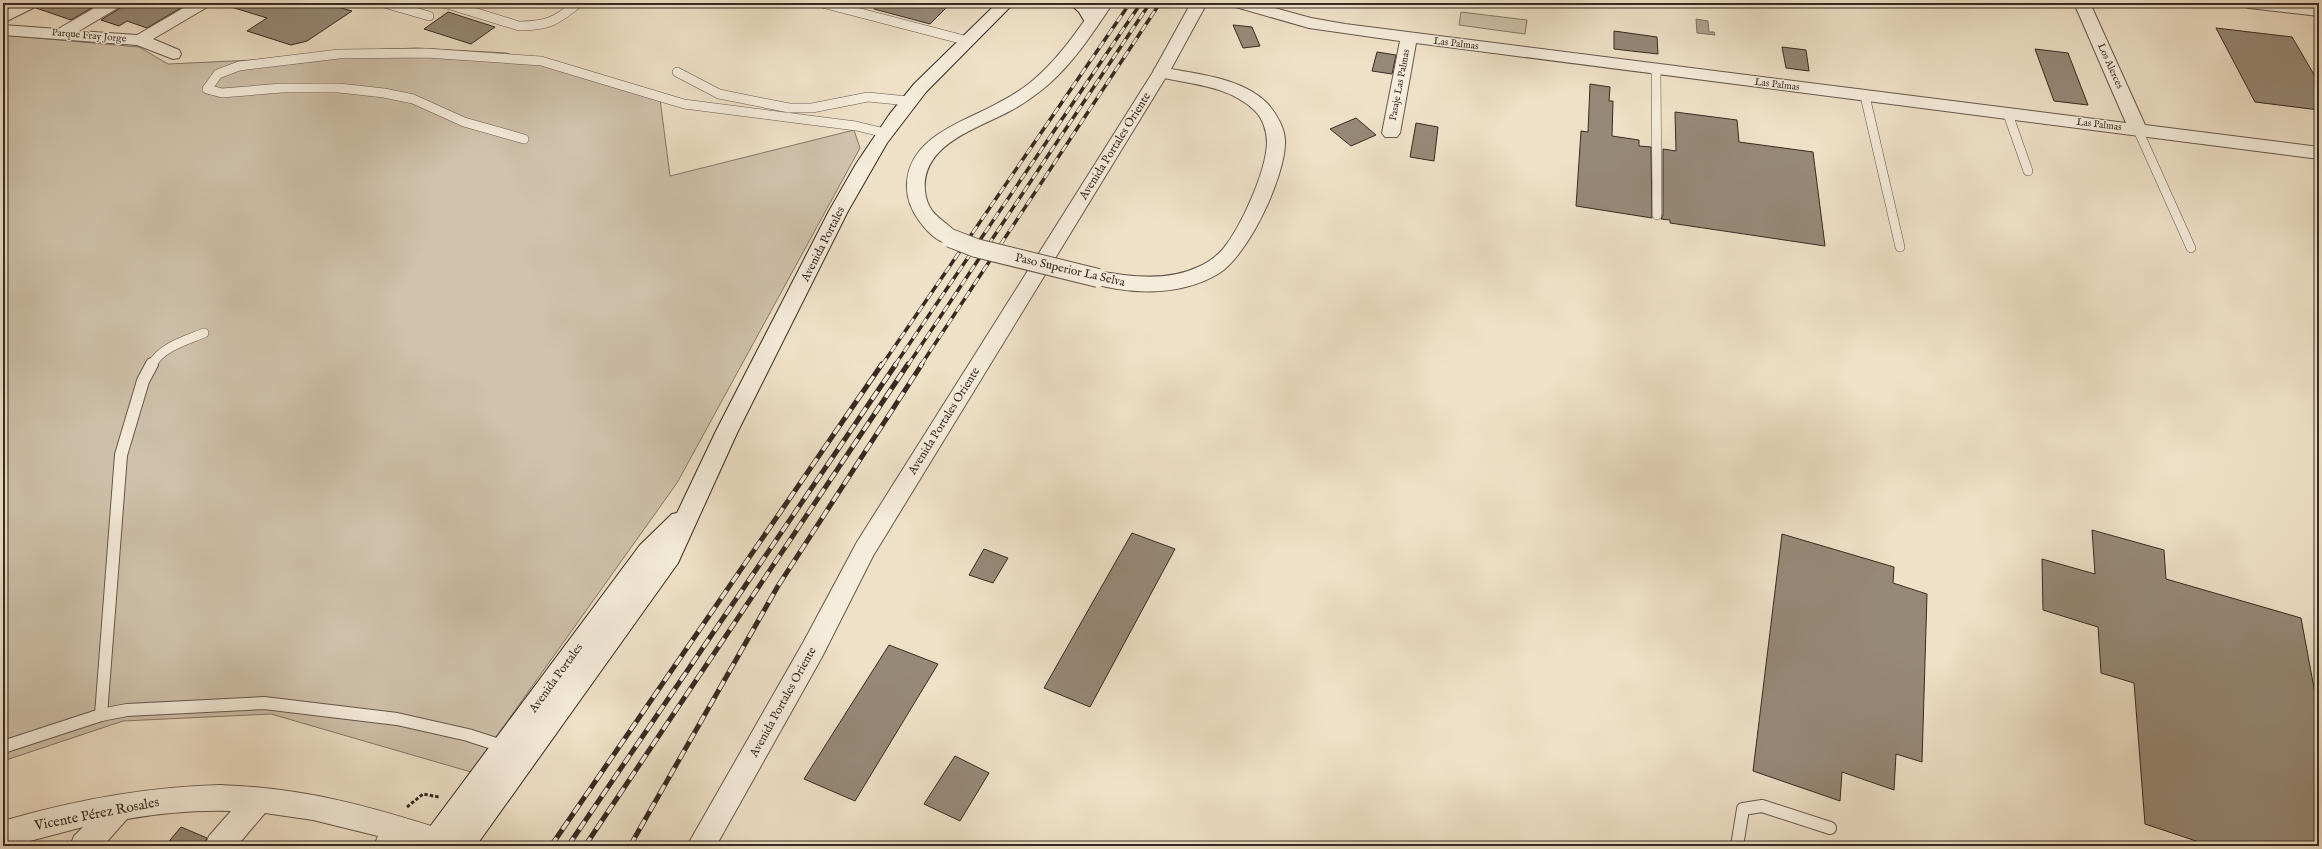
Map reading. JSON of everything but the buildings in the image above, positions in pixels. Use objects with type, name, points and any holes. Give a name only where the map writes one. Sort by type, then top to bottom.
[{"type":"street","points":[[3,18],[31,3]]},
{"type":"street","points":[[61,34],[115,3]]},
{"type":"street","points":[[140,40],[203,3]]},
{"type":"street","name":"Avenida Portales","points":[[445,845],[670,556],[686,516],[843,204],[885,133],[908,101],[1006,3]]},
{"type":"street","points":[[1077,3],[1086,9],[1092,21],[1105,3]]},
{"type":"street","name":"Avenida Portales Oriente","points":[[700,846],[813,649],[865,549],[1161,72],[1199,3]]},
{"type":"street","name":"Las Palmas","points":[[1238,3],[1324,26],[1409,38],[2319,153]]},
{"type":"street","name":"Los Alerces","points":[[2082,3],[2138,130]]},
{"type":"street","points":[[2249,3],[2319,11]]},
{"type":"street","name":"Paso Superior La Selva","points":[[1092,21],[1064,59],[1042,80],[1001,109],[945,137],[927,155],[917,176],[917,197],[919,206],[929,222],[950,238],[976,248],[1098,278],[1136,284],[1164,283],[1191,278],[1215,267],[1224,260],[1237,244],[1246,229],[1272,163],[1276,145],[1276,136],[1271,121],[1259,106],[1226,88],[1161,72]]},
{"type":"street","name":"Parque Fray Jorge","points":[[3,30],[140,40],[173,54]]},
{"type":"street","name":"Pasaje Las Palmas","points":[[1391,133],[1409,38]]},
{"type":"street","name":"Avenida Portales","points":[[445,845],[506,747],[648,552],[686,516]]},
{"type":"street","points":[[219,846],[259,799]]},
{"type":"street","name":"Vicente Pérez Rosales","points":[[3,836],[65,818],[119,807],[175,801],[259,799],[328,809],[394,838],[445,845]]},
{"type":"street","points":[[84,846],[119,807]]},
{"type":"lane","points":[[384,3],[429,16]]},
{"type":"lane","points":[[444,3],[518,26],[531,26],[546,25],[556,22],[578,3]]},
{"type":"lane","points":[[822,3],[968,41]]},
{"type":"lane","points":[[524,139],[464,122],[413,99],[384,93],[338,88],[282,88],[222,93],[208,89],[218,74],[240,66],[339,54],[426,53],[541,61],[684,104],[856,126],[885,133]]},
{"type":"lane","points":[[1656,69],[1657,216]]},
{"type":"lane","points":[[677,72],[719,94],[789,108],[812,108],[868,97],[908,101]]},
{"type":"lane","points":[[1865,96],[1900,247]]},
{"type":"lane","points":[[2008,114],[2028,172]]},
{"type":"lane","points":[[2138,130],[2191,248]]},
{"type":"lane","points":[[101,715],[121,455],[143,380],[155,359],[173,346],[204,333]]},
{"type":"lane","points":[[3,747],[101,715],[135,710],[264,703],[397,719],[468,735],[506,747]]},
{"type":"lane","points":[[1737,846],[1743,809],[1762,806],[1830,828]]},
{"type":"shaded area","points":[[1461,12],[1527,20],[1525,34],[1459,25]]},
{"type":"shaded area","points":[[1696,19],[1708,21],[1709,32],[1714,32],[1715,35],[1697,33]]},
{"type":"shaded area","points":[[3,35],[139,47],[168,64],[254,60],[334,51],[417,48],[506,53],[660,99],[670,176],[854,130],[860,148],[677,483],[471,772],[271,714],[123,721],[3,761]]},
{"type":"railway","points":[[882,365],[1130,3]]},
{"type":"railway","points":[[895,365],[1141,3]]},
{"type":"railway","points":[[908,365],[1150,3]]},
{"type":"railway","points":[[921,365],[1160,3]]},
{"type":"railway","points":[[551,846],[882,364]]},
{"type":"railway","points":[[568,846],[896,364]]},
{"type":"railway","points":[[585,846],[908,364]]},
{"type":"railway","points":[[630,846],[778,586],[922,364]]}]
